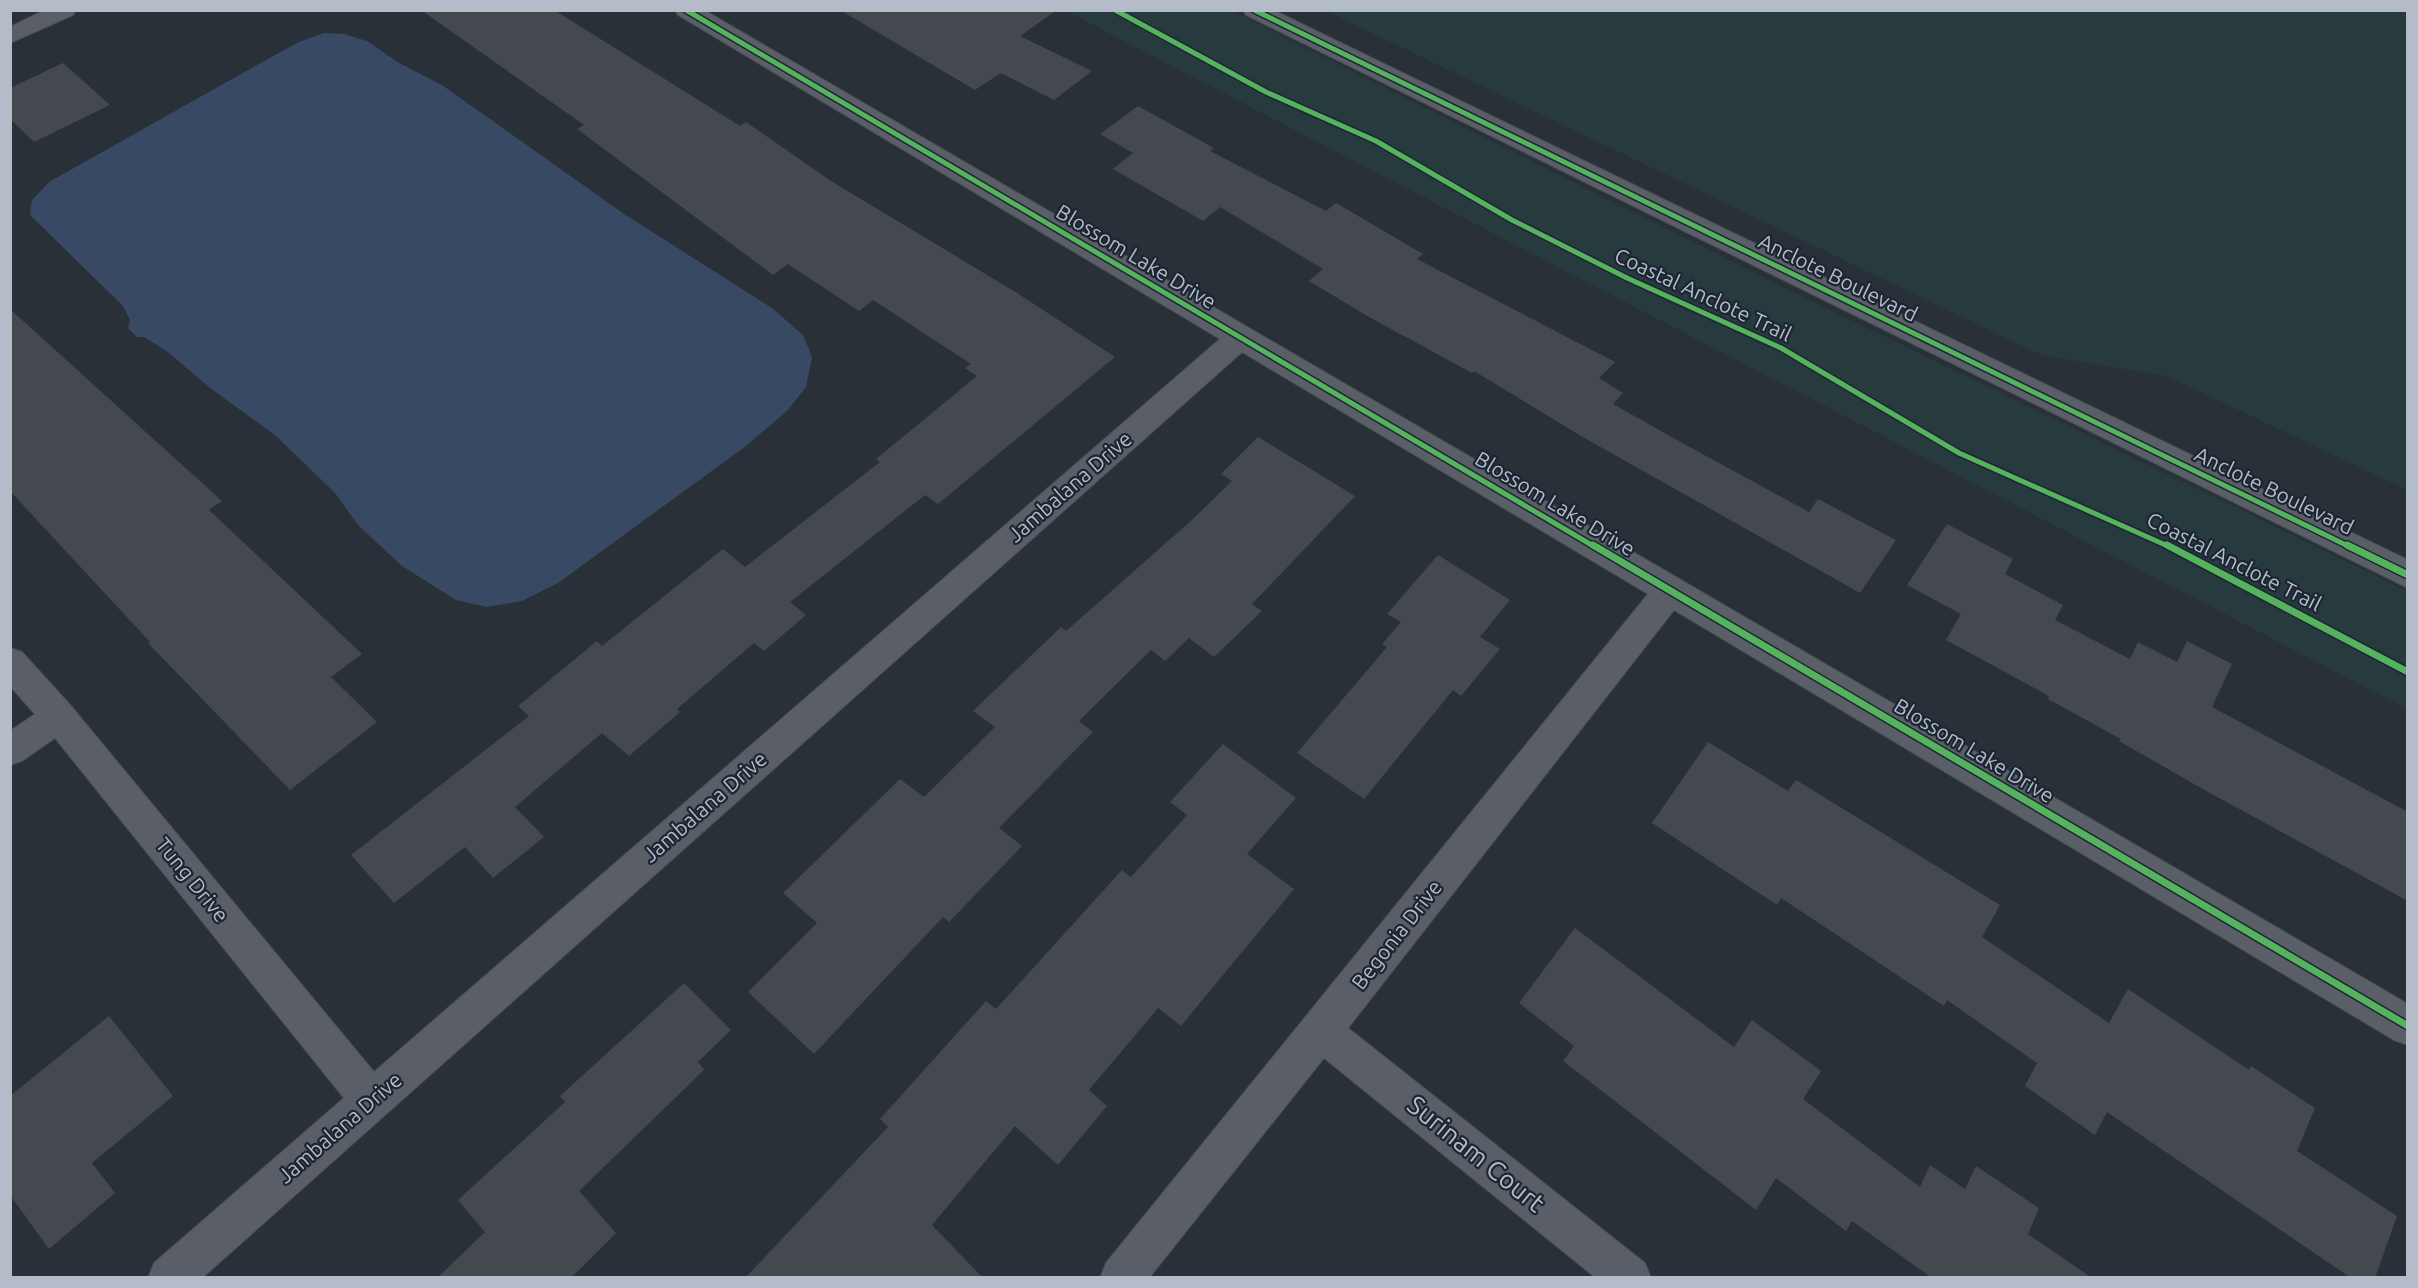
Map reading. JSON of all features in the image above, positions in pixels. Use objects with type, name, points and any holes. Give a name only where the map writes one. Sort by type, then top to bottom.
[{"type":"street","points":[[10,36],[65,10]]},
{"type":"street","name":"Blossom Lake Drive","points":[[686,10],[2408,1026]]},
{"type":"street","name":"Anclote Boulevard","points":[[1254,10],[2408,575]]},
{"type":"street","name":"Jambalana Drive","points":[[170,1278],[1240,338]]},
{"type":"street","name":"Begonia Drive","points":[[1121,1278],[1321,1031],[1670,591]]},
{"type":"street","name":"Tung Drive","points":[[10,662],[59,717],[371,1100]]},
{"type":"street","points":[[10,750],[59,717]]},
{"type":"street","name":"Surinam Court","points":[[1321,1031],[1630,1278]]},
{"type":"green space","points":[[1066,11],[1232,11],[1783,287],[2407,591],[2407,709]]},
{"type":"green space","points":[[1326,11],[2407,11],[2407,490],[2167,376],[2041,355]]},
{"type":"water","points":[[324,33],[344,34],[367,41],[399,63],[442,85],[624,214],[772,308],[803,335],[812,357],[806,387],[788,410],[746,446],[558,583],[522,601],[487,607],[456,600],[402,566],[358,525],[335,493],[275,435],[210,388],[168,352],[144,337],[137,337],[128,328],[130,320],[123,306],[30,215],[32,200],[49,182],[299,42]]},
{"type":"building","points":[[421,10],[554,10],[740,126],[746,122],[831,181],[1017,293],[1115,357],[938,504],[925,495],[790,602],[806,615],[764,651],[754,643],[677,709],[680,712],[629,756],[602,733],[515,807],[544,837],[493,878],[465,847],[394,903],[351,855],[529,716],[518,706],[597,641],[602,646],[723,549],[745,567],[880,462],[876,459],[977,376],[965,368],[971,364],[873,300],[859,311],[788,264],[773,275],[577,129],[584,125]]},
{"type":"building","points":[[840,10],[1057,10],[1020,36],[1092,71],[1054,100],[1001,73],[975,90]]},
{"type":"building","points":[[63,63],[110,105],[34,142],[10,119],[10,88]]},
{"type":"building","points":[[1138,106],[1214,148],[1210,151],[1326,211],[1336,203],[1423,254],[1417,259],[1615,362],[1599,378],[1623,393],[1613,404],[1809,512],[1818,499],[1896,540],[1860,593],[1581,436],[1474,371],[1472,373],[1369,317],[1309,281],[1323,269],[1220,207],[1203,221],[1113,169],[1133,153],[1100,134]]},
{"type":"building","points":[[10,309],[222,501],[209,510],[362,654],[331,677],[377,722],[290,790],[148,643],[150,642],[10,491]]},
{"type":"building","points":[[1258,437],[1355,496],[1252,604],[1262,611],[1214,657],[1189,638],[1165,661],[1151,650],[1079,721],[1093,732],[999,828],[1022,846],[949,922],[943,917],[814,1054],[748,992],[817,923],[783,893],[900,779],[924,797],[995,727],[973,711],[1061,627],[1066,631],[1192,520],[1232,481],[1221,474]]},
{"type":"building","points":[[1947,524],[2013,559],[2005,574],[2063,605],[2055,620],[2130,659],[2138,642],[2177,662],[2187,641],[2232,664],[2212,707],[2408,812],[2408,901],[2208,792],[2119,741],[2121,739],[2048,699],[2049,696],[1946,640],[1961,614],[1907,585]]},
{"type":"building","points":[[1438,555],[1510,600],[1480,637],[1500,649],[1461,696],[1453,690],[1364,799],[1297,753],[1387,647],[1382,644],[1401,622],[1387,614]]},
{"type":"building","points":[[1708,742],[1788,791],[1796,780],[2000,905],[1982,937],[2109,1023],[2128,989],[2249,1070],[2251,1066],[2315,1108],[2297,1151],[2397,1216],[2375,1278],[2351,1278],[2107,1112],[2095,1135],[2025,1086],[2037,1063],[1947,1000],[1944,1006],[1781,898],[1777,905],[1652,823]]},
{"type":"building","points":[[1223,744],[1296,798],[1247,854],[1294,889],[1181,1026],[1158,1008],[1089,1090],[1107,1106],[1058,1165],[1015,1126],[932,1225],[983,1278],[745,1278],[888,1127],[880,1119],[986,1001],[996,1009],[1122,870],[1131,877],[1187,815],[1170,802]]},
{"type":"building","points":[[1575,928],[1734,1047],[1752,1020],[1821,1071],[1803,1099],[1920,1187],[1930,1165],[1965,1189],[1976,1166],[2039,1208],[2028,1234],[2092,1278],[1932,1278],[1852,1221],[1846,1231],[1776,1178],[1756,1210],[1563,1061],[1574,1046],[1519,1003]]},
{"type":"building","points":[[684,983],[731,1030],[698,1062],[704,1070],[579,1191],[616,1233],[571,1278],[437,1278],[485,1232],[458,1200],[565,1102],[560,1096]]},
{"type":"building","points":[[109,1016],[173,1096],[92,1163],[115,1193],[49,1249],[10,1195],[10,1096]]},
{"type":"cycle path","points":[[686,10],[2408,1026]]},
{"type":"cycle path","name":"Coastal Anclote Trail","points":[[1115,10],[1266,92],[1376,141],[1512,220],[1627,278],[1781,348],[1959,453],[2161,542],[2408,672]]},
{"type":"cycle path","points":[[1254,10],[2408,575]]}]
